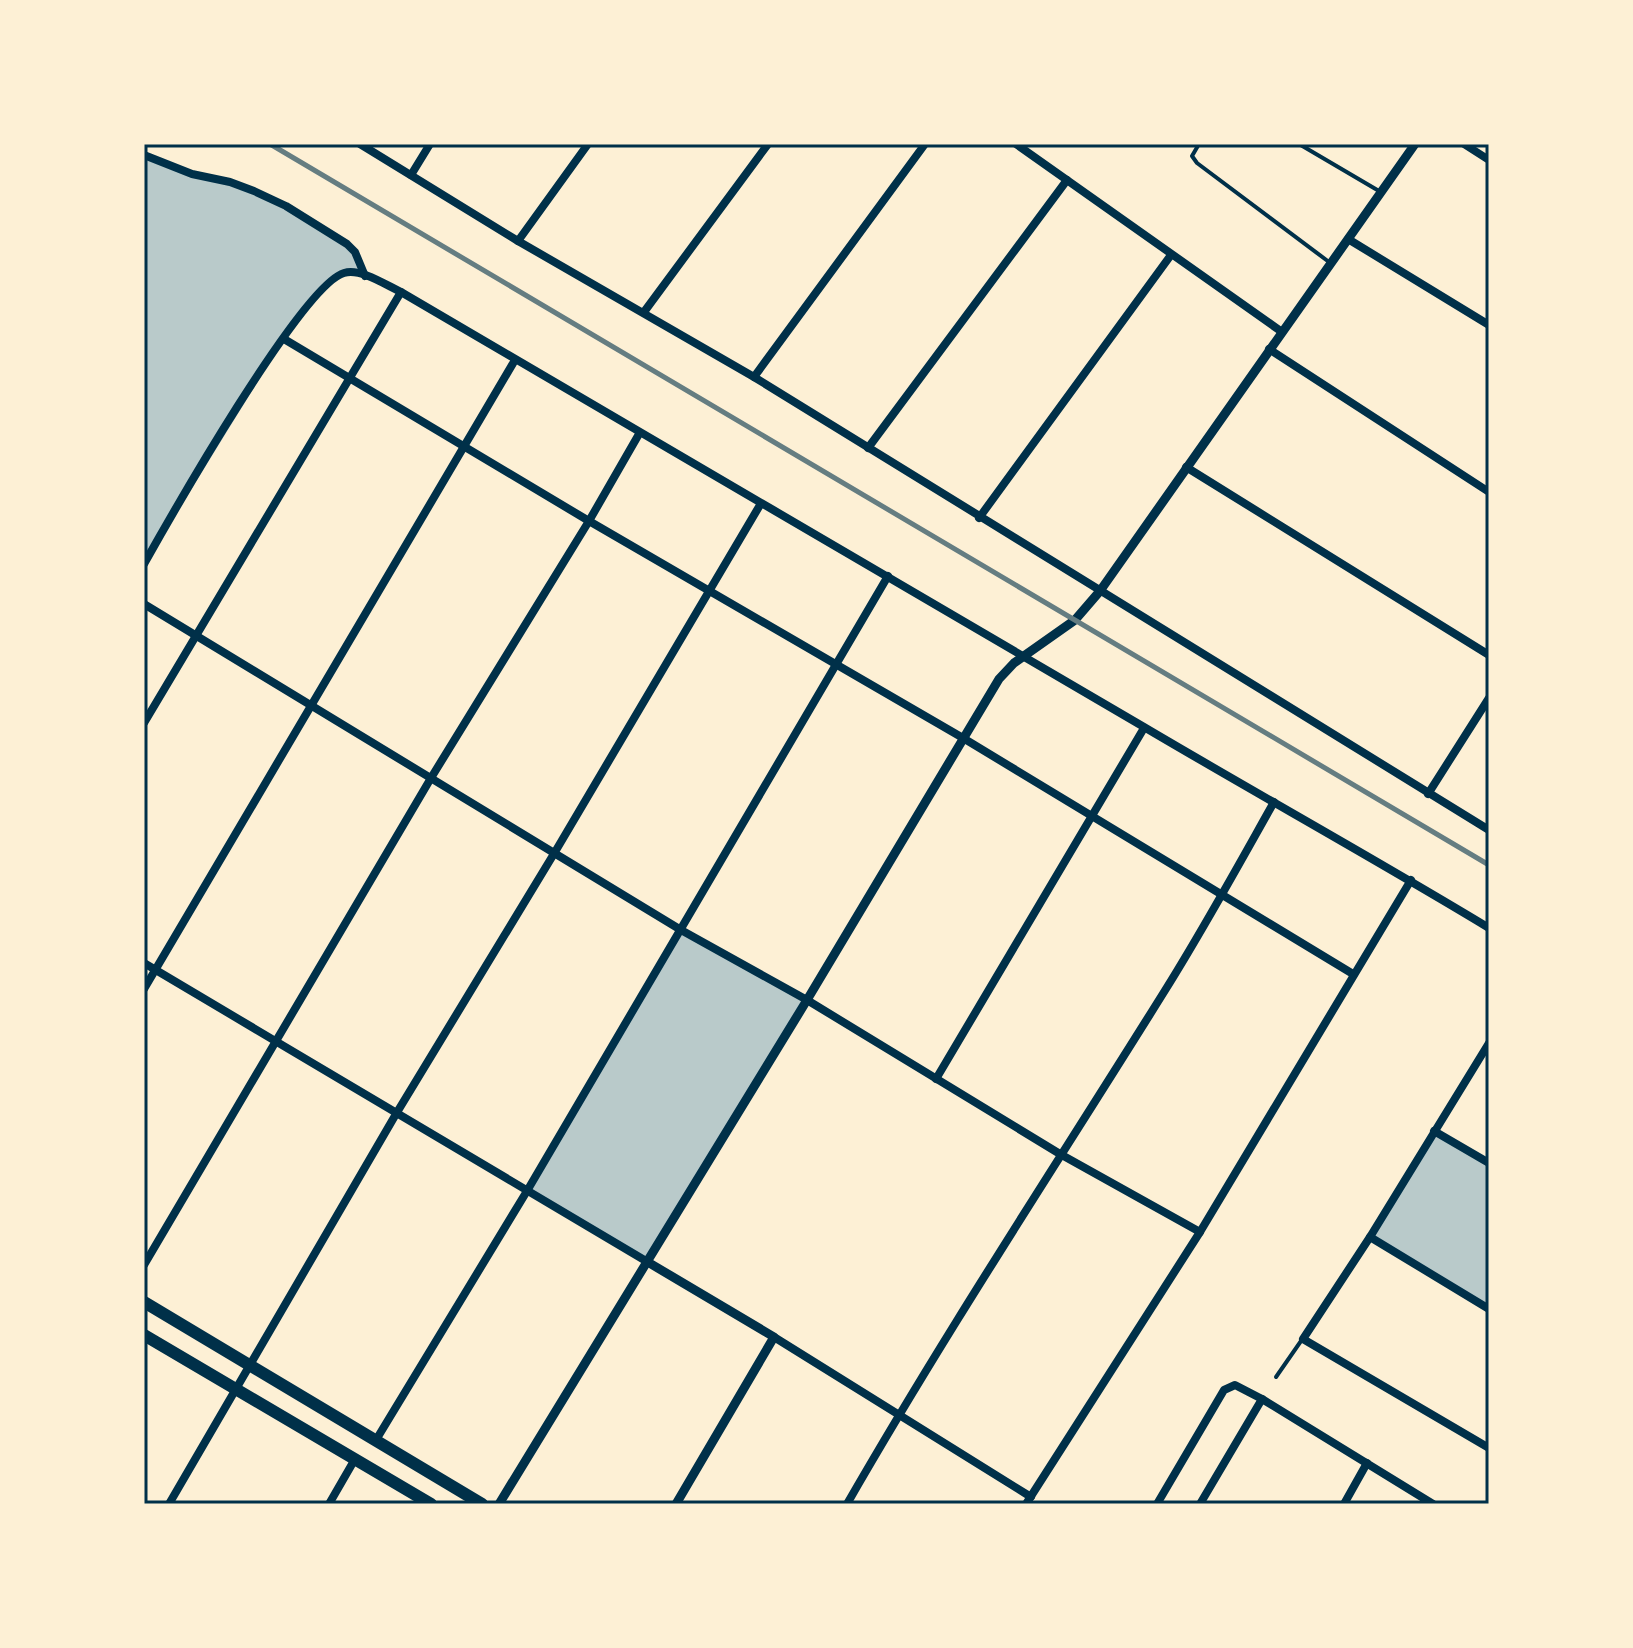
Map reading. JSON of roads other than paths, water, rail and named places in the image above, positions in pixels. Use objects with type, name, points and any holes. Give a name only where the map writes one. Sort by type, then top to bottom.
[{"type":"main road","points":[[144,1302],[482,1504]]},
{"type":"main road","points":[[144,1335],[431,1504]]},
{"type":"street","points":[[360,144],[518,241],[754,377],[1489,830]]},
{"type":"street","points":[[411,175],[430,144]]},
{"type":"street","points":[[518,241],[588,144]]},
{"type":"street","points":[[644,312],[768,144]]},
{"type":"street","points":[[754,377],[925,144]]},
{"type":"street","points":[[1016,144],[1282,332]]},
{"type":"street","points":[[499,1504],[999,679],[1025,655],[1075,620],[1100,591],[1415,144]]},
{"type":"street","points":[[1464,144],[1489,160]]},
{"type":"street","points":[[144,155],[192,174],[230,182],[286,206],[347,244],[355,252],[365,276]]},
{"type":"street","points":[[868,448],[1067,180]]},
{"type":"street","points":[[1348,239],[1489,325]]},
{"type":"street","points":[[979,518],[1171,255]]},
{"type":"street","points":[[144,564],[222,431],[284,339],[322,288],[344,273],[354,272],[401,292],[760,505],[1025,655],[1144,728],[1411,880],[1489,928]]},
{"type":"street","points":[[144,723],[401,292]]},
{"type":"street","points":[[284,339],[963,738],[1353,974]]},
{"type":"street","points":[[1269,349],[1489,492]]},
{"type":"street","points":[[144,989],[515,360]]},
{"type":"street","points":[[144,1265],[431,778],[639,434]]},
{"type":"street","points":[[1186,467],[1489,655]]},
{"type":"street","points":[[169,1504],[396,1114],[760,505]]},
{"type":"street","points":[[376,1440],[527,1191],[888,576]]},
{"type":"street","points":[[144,604],[681,930],[807,1000],[1060,1154],[1200,1232]]},
{"type":"street","points":[[1428,794],[1489,698]]},
{"type":"street","points":[[936,1079],[1144,728]]},
{"type":"street","points":[[847,1504],[1060,1154],[1165,990],[1274,802]]},
{"type":"street","points":[[144,963],[774,1337],[1028,1500],[1200,1232],[1411,880]]},
{"type":"street","points":[[1489,1043],[1370,1237],[1303,1339],[1489,1448]]},
{"type":"street","points":[[1434,1131],[1489,1163]]},
{"type":"street","points":[[1370,1237],[1489,1309]]},
{"type":"street","points":[[676,1504],[774,1337]]},
{"type":"street","points":[[1157,1504],[1224,1390],[1230,1386],[1240,1387],[1262,1399],[1433,1504]]},
{"type":"street","points":[[1200,1504],[1262,1399]]},
{"type":"street","points":[[329,1504],[355,1459]]},
{"type":"street","points":[[1344,1504],[1367,1463]]},
{"type":"lane","points":[[1199,144],[1192,156],[1197,163],[1331,263]]},
{"type":"lane","points":[[1299,144],[1381,192]]},
{"type":"lane","points":[[1276,1377],[1303,1339]]},
{"type":"railway","points":[[270,144],[1489,865]]}]
